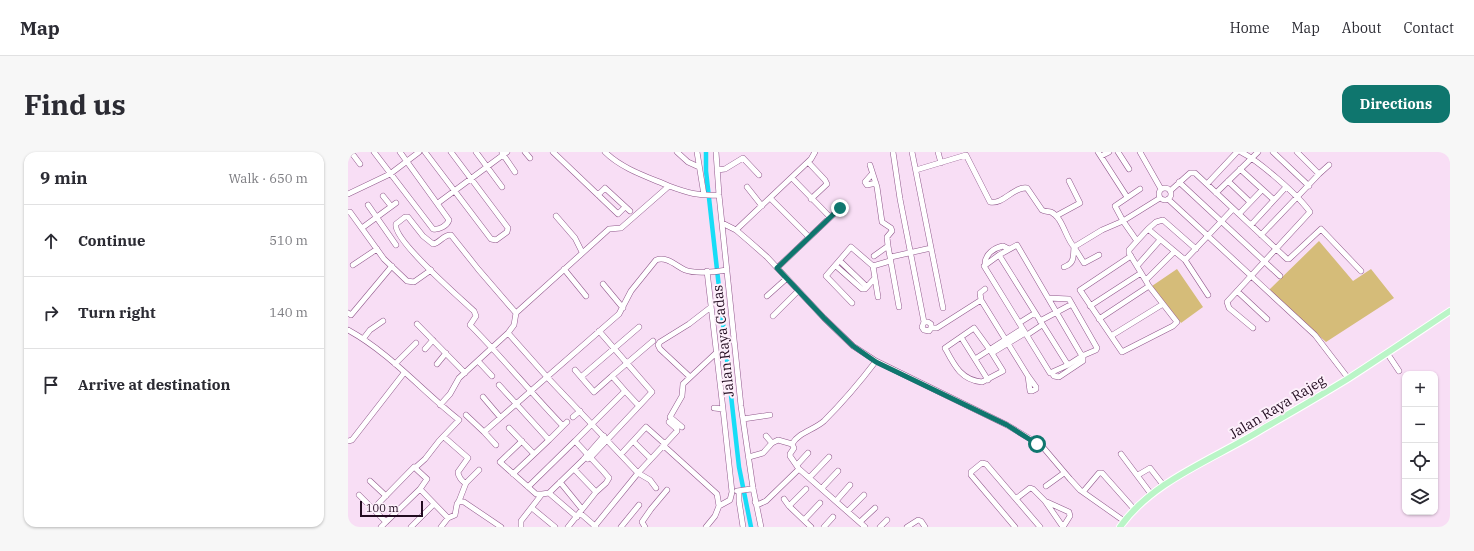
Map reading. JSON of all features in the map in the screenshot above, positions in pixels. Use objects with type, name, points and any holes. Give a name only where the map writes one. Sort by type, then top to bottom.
[{"type":"main road","name":"Jalan Raya Rajeg","points":[[1120,527],[1134,509],[1151,494],[1186,472],[1254,435],[1348,378],[1450,311]]},
{"type":"street","points":[[351,152],[360,164]]},
{"type":"street","points":[[374,152],[434,229],[444,226],[449,220],[400,152]]},
{"type":"street","points":[[348,194],[390,174],[419,152]]},
{"type":"street","points":[[425,152],[494,241],[507,232],[508,228],[451,152]]},
{"type":"street","points":[[476,152],[502,188]]},
{"type":"street","points":[[525,152],[530,158]]},
{"type":"street","points":[[553,152],[618,214],[625,207]]},
{"type":"street","points":[[605,152],[618,162],[669,186],[692,194],[704,196],[716,195]]},
{"type":"street","points":[[677,152],[688,162],[699,168]]},
{"type":"street","points":[[697,152],[704,196]]},
{"type":"street","name":"Jalan Raya Cadas","points":[[716,152],[718,170],[716,195],[722,222],[724,271],[750,468],[761,527]]},
{"type":"street","points":[[736,230],[792,178],[808,162],[815,152]]},
{"type":"street","points":[[893,152],[910,253],[924,322],[922,325],[924,330],[927,332],[931,328],[937,328],[981,300]]},
{"type":"street","points":[[912,152],[943,308]]},
{"type":"street","points":[[938,152],[941,162]]},
{"type":"street","points":[[1109,152],[1100,154],[1127,197]]},
{"type":"street","points":[[1118,152],[1129,169]]},
{"type":"street","points":[[1140,152],[1161,189],[1159,195],[1160,198]]},
{"type":"street","points":[[1207,184],[1237,152]]},
{"type":"street","points":[[1241,152],[1252,158],[1310,210],[1310,213],[1227,302],[1227,304],[1253,328]]},
{"type":"street","points":[[1216,193],[1258,152]]},
{"type":"street","points":[[1273,152],[1309,186]]},
{"type":"street","points":[[1297,152],[1320,174]]},
{"type":"street","points":[[438,203],[504,153],[515,172]]},
{"type":"street","points":[[916,170],[969,154],[990,202],[995,202],[1025,187],[1029,190],[1042,210],[1051,212],[1056,216],[1069,242],[1074,246],[1084,263],[1099,255]]},
{"type":"street","points":[[718,170],[725,168],[743,158],[760,175]]},
{"type":"street","points":[[808,162],[825,180],[826,184],[811,198]]},
{"type":"street","points":[[870,165],[876,183],[882,222],[891,228],[892,231],[887,237],[899,307]]},
{"type":"street","points":[[1262,235],[1328,165]]},
{"type":"street","points":[[1240,169],[1274,200]]},
{"type":"street","points":[[1168,199],[1171,195],[1170,191],[1179,182],[1190,174],[1195,173],[1288,260],[1321,229],[1361,271]]},
{"type":"street","points":[[872,174],[865,182],[867,185],[876,183]]},
{"type":"street","points":[[792,178],[830,217]]},
{"type":"street","points":[[1056,216],[1080,203],[1068,181]]},
{"type":"street","points":[[1228,181],[1250,202]]},
{"type":"street","points":[[1179,182],[1280,276]]},
{"type":"street","points":[[440,405],[450,394],[457,380],[508,333],[514,324],[516,313],[609,229],[621,228],[669,186]]},
{"type":"street","points":[[747,187],[762,206]]},
{"type":"street","points":[[1251,225],[1286,187]]},
{"type":"street","points":[[598,195],[605,188],[630,211]]},
{"type":"street","points":[[1161,189],[1166,188],[1170,191]]},
{"type":"street","points":[[1137,241],[1123,221],[1115,206],[1140,189]]},
{"type":"street","points":[[1239,214],[1262,190]]},
{"type":"street","points":[[383,196],[391,206]]},
{"type":"street","points":[[770,198],[809,237]]},
{"type":"street","points":[[1074,246],[1102,230],[1123,221],[1160,198],[1163,200],[1168,199],[1320,340],[1348,378]]},
{"type":"street","points":[[362,228],[396,203]]},
{"type":"street","points":[[368,204],[396,245]]},
{"type":"street","points":[[777,268],[840,208]]},
{"type":"street","points":[[1185,260],[1233,209]]},
{"type":"street","points":[[348,212],[350,212],[384,259],[407,281],[412,282],[419,280],[431,270]]},
{"type":"street","points":[[556,216],[575,238],[582,252]]},
{"type":"street","points":[[513,474],[565,424],[530,392],[493,348],[470,325],[476,316],[474,311],[410,248],[397,229],[396,224],[405,217],[408,217],[423,236],[433,244],[436,244],[447,235],[451,235],[516,313]]},
{"type":"street","points":[[1130,256],[1080,289],[1122,352],[1173,326],[1176,323],[1176,320],[1149,286],[1130,256],[1129,250],[1148,229],[1156,222],[1163,220],[1196,249]]},
{"type":"street","points":[[722,222],[736,230],[767,257],[786,279],[853,346],[876,362],[1007,425],[1042,446],[1064,473],[1083,492],[1124,521]]},
{"type":"street","points":[[1148,229],[1185,260],[1208,295]]},
{"type":"street","points":[[1137,266],[1160,240]]},
{"type":"street","points":[[985,264],[1017,245],[1082,356],[1083,361],[1059,377],[1054,376],[1049,372],[984,267],[987,257],[995,249],[1003,246],[1009,249]]},
{"type":"street","points":[[874,256],[888,246]]},
{"type":"street","points":[[1064,267],[1072,263],[1074,246]]},
{"type":"street","points":[[852,303],[826,277],[850,248],[852,248],[873,266],[878,297]]},
{"type":"street","points":[[873,266],[890,259],[931,248]]},
{"type":"street","points":[[353,265],[377,249]]},
{"type":"street","points":[[1146,280],[1174,252]]},
{"type":"street","points":[[999,255],[1068,365]]},
{"type":"street","points":[[484,432],[619,314],[631,291],[653,262],[658,259],[665,259],[689,271],[724,271]]},
{"type":"street","points":[[840,261],[867,287]]},
{"type":"street","points":[[348,313],[350,315],[353,313],[392,266]]},
{"type":"street","points":[[836,266],[862,289],[865,289],[874,279]]},
{"type":"street","points":[[564,269],[586,296]]},
{"type":"street","points":[[709,272],[711,307],[732,492],[729,502],[720,506]]},
{"type":"street","points":[[1090,306],[1141,272]]},
{"type":"street","points":[[767,296],[786,279]]},
{"type":"street","points":[[603,284],[623,308]]},
{"type":"street","points":[[1099,319],[1149,286]]},
{"type":"street","points":[[986,289],[980,293],[981,300],[1028,376]]},
{"type":"street","points":[[773,316],[798,291]]},
{"type":"street","points":[[1237,291],[1267,319]]},
{"type":"street","points":[[1048,298],[1070,299],[1097,348],[1096,350],[1052,373]]},
{"type":"street","points":[[975,359],[991,352],[1072,304]]},
{"type":"street","points":[[1111,336],[1163,304]]},
{"type":"street","points":[[690,377],[660,349],[658,345],[660,342],[711,307]]},
{"type":"street","points":[[1018,323],[1035,313]]},
{"type":"street","points":[[363,339],[370,330],[384,321]]},
{"type":"street","points":[[924,322],[930,323],[931,328]]},
{"type":"street","points":[[416,324],[465,373]]},
{"type":"street","points":[[581,377],[639,327]]},
{"type":"street","points":[[974,328],[991,352],[1003,372],[980,383],[971,380],[959,372],[945,348],[974,328]]},
{"type":"street","points":[[348,330],[383,352],[404,373],[459,420],[425,459],[410,470],[374,509]]},
{"type":"street","points":[[522,441],[500,462],[536,494],[549,493],[589,456],[652,392],[599,331]]},
{"type":"street","points":[[508,333],[547,377],[638,473],[650,480],[656,488]]},
{"type":"street","points":[[961,337],[988,380]]},
{"type":"street","points":[[425,349],[433,340]]},
{"type":"street","points":[[575,370],[594,392],[653,341]]},
{"type":"street","points":[[395,364],[416,343]]},
{"type":"street","points":[[682,427],[670,417],[682,396],[683,384],[716,353]]},
{"type":"street","points":[[1387,353],[1399,371]]},
{"type":"street","points":[[437,364],[446,354]]},
{"type":"street","points":[[478,360],[492,376]]},
{"type":"street","points":[[792,444],[799,435],[824,422],[876,362]]},
{"type":"street","points":[[348,441],[352,440],[404,373]]},
{"type":"street","points":[[612,376],[639,406]]},
{"type":"street","points":[[499,385],[548,440]]},
{"type":"street","points":[[528,487],[625,391]]},
{"type":"street","points":[[483,397],[500,417]]},
{"type":"street","points":[[714,408],[723,409]]},
{"type":"street","points":[[573,417],[580,411]]},
{"type":"street","points":[[466,415],[496,445]]},
{"type":"street","points":[[743,419],[770,415]]},
{"type":"street","points":[[549,493],[580,513],[595,527],[638,473],[677,429],[669,422]]},
{"type":"street","points":[[623,452],[646,427],[717,494],[720,506],[715,516],[706,527]]},
{"type":"street","points":[[509,428],[534,454]]},
{"type":"street","points":[[766,436],[772,443]]},
{"type":"street","points":[[444,437],[468,458],[458,473],[464,483],[466,483]]},
{"type":"street","points":[[749,457],[763,453],[772,443],[778,440],[792,444]]},
{"type":"street","points":[[633,441],[651,459]]},
{"type":"street","points":[[568,527],[609,478],[575,442]]},
{"type":"street","points":[[792,444],[794,449],[790,456],[798,467],[865,527]]},
{"type":"street","points":[[745,490],[757,505],[766,501],[798,467],[808,453]]},
{"type":"street","points":[[1122,454],[1151,494]]},
{"type":"street","points":[[810,477],[829,457]]},
{"type":"street","points":[[1015,527],[971,475],[971,472],[982,463],[985,463],[1017,498],[1040,527]]},
{"type":"street","points":[[381,527],[420,489],[427,479],[416,467]]},
{"type":"street","points":[[743,527],[739,501],[745,490],[748,471],[750,468]]},
{"type":"street","points":[[1138,475],[1150,468],[1164,486]]},
{"type":"street","points":[[574,469],[596,492]]},
{"type":"street","points":[[441,527],[448,518],[455,515],[458,501],[466,483],[479,470]]},
{"type":"street","points":[[822,488],[838,472]]},
{"type":"street","points":[[1046,486],[1064,473]]},
{"type":"street","points":[[1083,492],[1099,473],[1102,473],[1134,509]]},
{"type":"street","points":[[370,481],[386,496]]},
{"type":"street","points":[[560,482],[580,513]]},
{"type":"street","points":[[836,501],[850,485]]},
{"type":"street","points":[[1017,498],[1030,488],[1035,490],[1046,501],[1063,527],[1070,516],[1069,512],[1046,501]]},
{"type":"street","points":[[420,489],[448,518]]},
{"type":"street","points":[[790,506],[806,489]]},
{"type":"street","points":[[645,527],[642,522],[667,490]]},
{"type":"street","points":[[732,492],[745,490]]},
{"type":"street","points":[[520,525],[542,494]]},
{"type":"street","points":[[359,495],[386,522]]},
{"type":"street","points":[[848,512],[864,495]]},
{"type":"street","points":[[784,499],[811,527]]},
{"type":"street","points":[[458,501],[464,502],[501,527]]},
{"type":"street","points":[[804,520],[820,503]]},
{"type":"street","points":[[411,527],[434,504]]},
{"type":"street","points":[[621,527],[639,506]]},
{"type":"street","points":[[532,508],[555,527]]},
{"type":"street","points":[[860,522],[875,508]]},
{"type":"street","points":[[824,527],[833,517]]},
{"type":"street","points":[[880,527],[887,520]]},
{"type":"street","points":[[907,527],[918,520],[921,521],[925,527]]},
{"type":"shaded area","points":[[1319,241],[1353,281],[1371,269],[1394,298],[1326,342],[1268,291]]},
{"type":"shaded area","points":[[1177,269],[1203,307],[1181,323],[1152,286]]},
{"type":"waterway","points":[[706,152],[706,171],[739,467],[751,527]]},
{"type":"route","points":[[840,208],[777,268],[824,318],[853,346],[876,362],[1007,425],[1037,444]]}]
